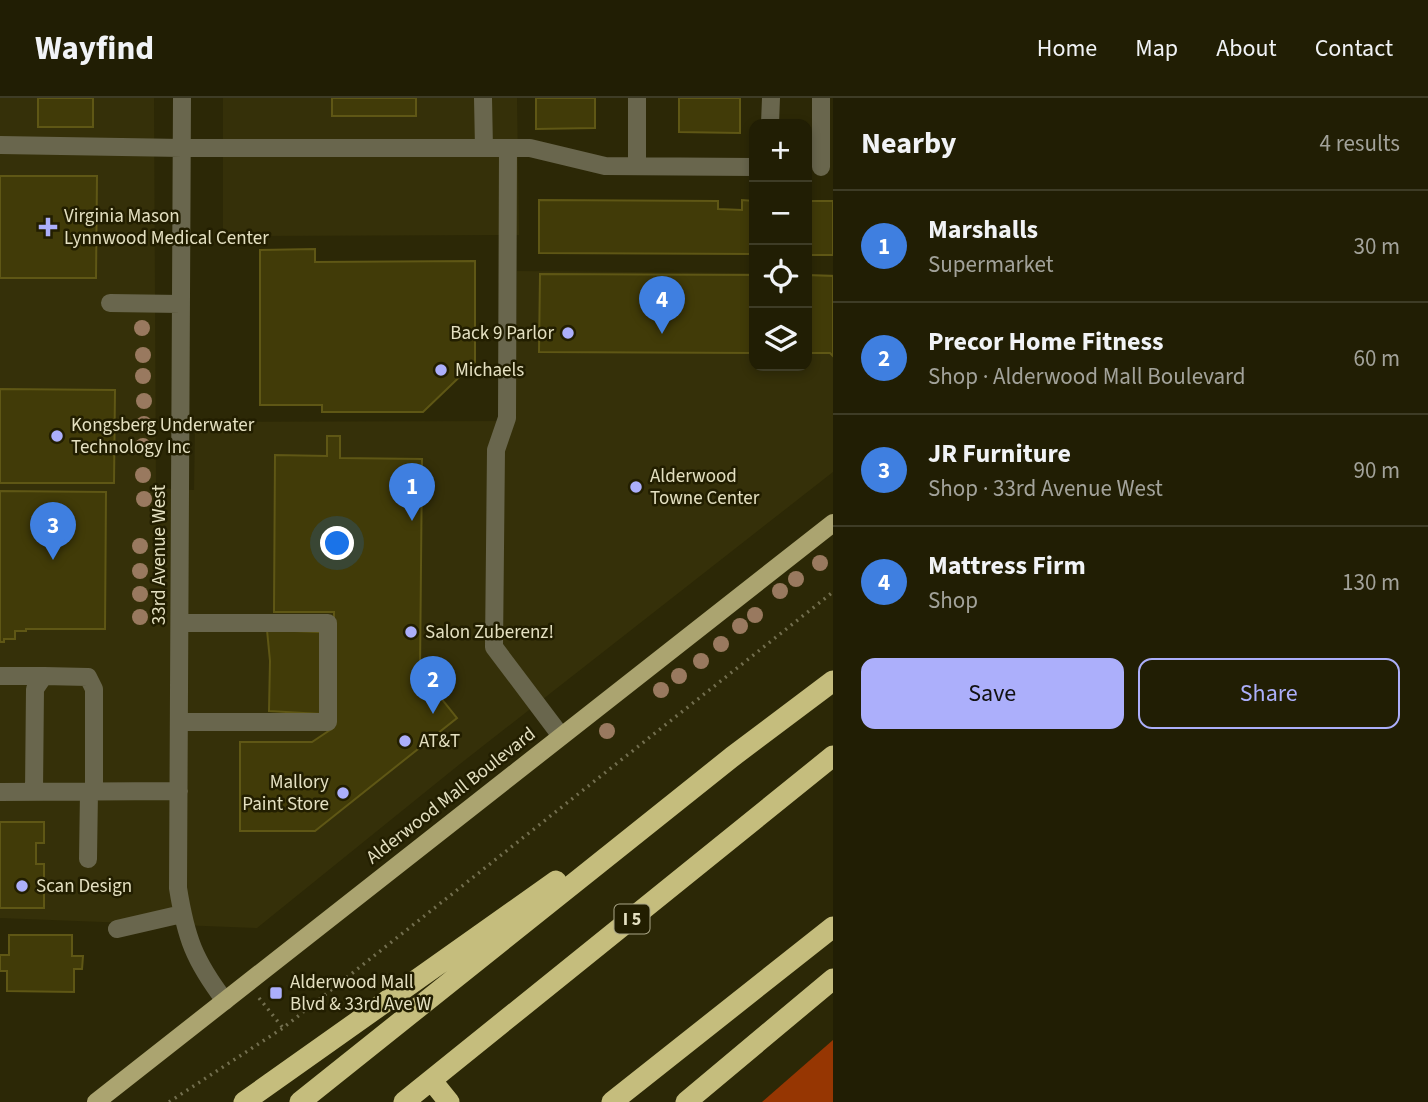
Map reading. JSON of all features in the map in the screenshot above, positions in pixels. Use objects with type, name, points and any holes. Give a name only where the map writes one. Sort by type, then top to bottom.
[{"type":"highway","points":[[299,1102],[732,757],[833,681]]},
{"type":"highway","points":[[244,1102],[732,757]]},
{"type":"highway","name":"I 5","points":[[404,1102],[833,757]]},
{"type":"highway","points":[[612,1102],[833,927]]},
{"type":"highway","points":[[686,1102],[833,979]]},
{"type":"highway","points":[[432,1081],[449,1102]]},
{"type":"main road","name":"Alderwood Mall Boulevard","points":[[96,1102],[833,523]]},
{"type":"street","name":"33rd Avenue West","points":[[182,98],[178,888],[184,926],[195,957],[225,1001]]},
{"type":"street","points":[[483,98],[484,148]]},
{"type":"street","points":[[637,98],[637,166]]},
{"type":"street","points":[[771,98],[771,119]]},
{"type":"street","points":[[820,167],[821,98]]},
{"type":"street","points":[[0,145],[530,148],[605,166],[749,167]]},
{"type":"street","points":[[508,148],[507,418],[496,450],[494,647],[561,736]]},
{"type":"street","points":[[110,303],[181,304]]},
{"type":"street","points":[[179,722],[328,722],[328,623],[180,623]]},
{"type":"street","points":[[0,676],[88,677],[94,689],[88,859]]},
{"type":"street","points":[[34,791],[35,689],[44,676]]},
{"type":"street","points":[[0,792],[179,791]]},
{"type":"street","points":[[117,929],[182,914]]},
{"type":"path","points":[[169,1102],[283,1028],[833,592]]},
{"type":"path","points":[[259,998],[283,1028]]},
{"type":"shaded area","points":[[0,98],[154,98],[156,488],[194,490],[195,422],[515,421],[517,271],[749,273],[749,371],[812,371],[812,274],[833,274],[833,472],[460,764],[257,928],[0,918]]},
{"type":"shaded area","points":[[223,98],[517,98],[519,235],[223,236]]},
{"type":"shaded area","points":[[833,1040],[833,1102],[762,1102]]},
{"type":"building","points":[[38,98],[93,98],[93,127],[38,127]]},
{"type":"building","points":[[332,98],[416,98],[416,116],[332,116]]},
{"type":"building","points":[[536,98],[595,98],[595,128],[536,129]]},
{"type":"building","points":[[679,98],[740,98],[740,133],[679,132]]},
{"type":"building","name":"Virginia Mason Lynnwood Medical Center","points":[[0,176],[97,176],[96,278],[0,278]]},
{"type":"building","points":[[539,200],[718,201],[718,209],[742,210],[742,200],[749,201],[749,254],[539,253]]},
{"type":"building","points":[[812,201],[833,201],[833,255],[812,255]]},
{"type":"building","points":[[315,249],[315,262],[475,261],[475,362],[423,412],[322,412],[322,405],[260,405],[260,250]]},
{"type":"building","points":[[540,274],[749,275],[749,353],[539,352]]},
{"type":"building","points":[[812,275],[833,276],[833,356],[830,353],[812,353]]},
{"type":"building","name":"Kongsberg Underwater Technology Inc","points":[[0,389],[115,390],[114,483],[0,483]]},
{"type":"building","points":[[327,436],[340,436],[340,458],[422,459],[420,672],[457,718],[315,831],[240,831],[240,742],[312,742],[333,728],[334,612],[274,612],[275,455],[327,456]]},
{"type":"building","points":[[0,491],[106,492],[105,629],[26,629],[15,631],[15,639],[4,639],[4,642],[0,642]]},
{"type":"building","points":[[267,630],[321,632],[321,714],[269,711],[270,661]]},
{"type":"building","name":"Scan Design","points":[[0,822],[44,822],[44,843],[36,843],[36,864],[44,864],[44,908],[0,908]]},
{"type":"building","points":[[9,935],[72,935],[72,956],[83,956],[82,969],[74,969],[74,992],[7,991],[7,971],[0,971],[0,955],[9,955]]},
{"type":"place","name":"Virginia Mason Lynnwood Medical Center","points":[[48,227]]},
{"type":"place","name":"Back 9 Parlor","points":[[568,333]]},
{"type":"place","name":"Mattress Firm","points":[[662,334]]},
{"type":"place","name":"Michaels","points":[[441,370]]},
{"type":"place","name":"Kongsberg Underwater Technology Inc","points":[[57,436]]},
{"type":"place","name":"Alderwood Towne Center","points":[[636,487]]},
{"type":"place","name":"Marshalls","points":[[412,521]]},
{"type":"place","name":"JR Furniture","points":[[53,560]]},
{"type":"place","name":"Salon Zuberenz!","points":[[411,632]]},
{"type":"place","name":"Precor Home Fitness","points":[[433,714]]},
{"type":"place","name":"AT&T","points":[[405,741]]},
{"type":"place","name":"Mallory Paint Store","points":[[343,793]]},
{"type":"place","name":"Scan Design","points":[[22,886]]},
{"type":"place","name":"Alderwood Mall Blvd & 33rd Ave W","points":[[276,993]]}]
